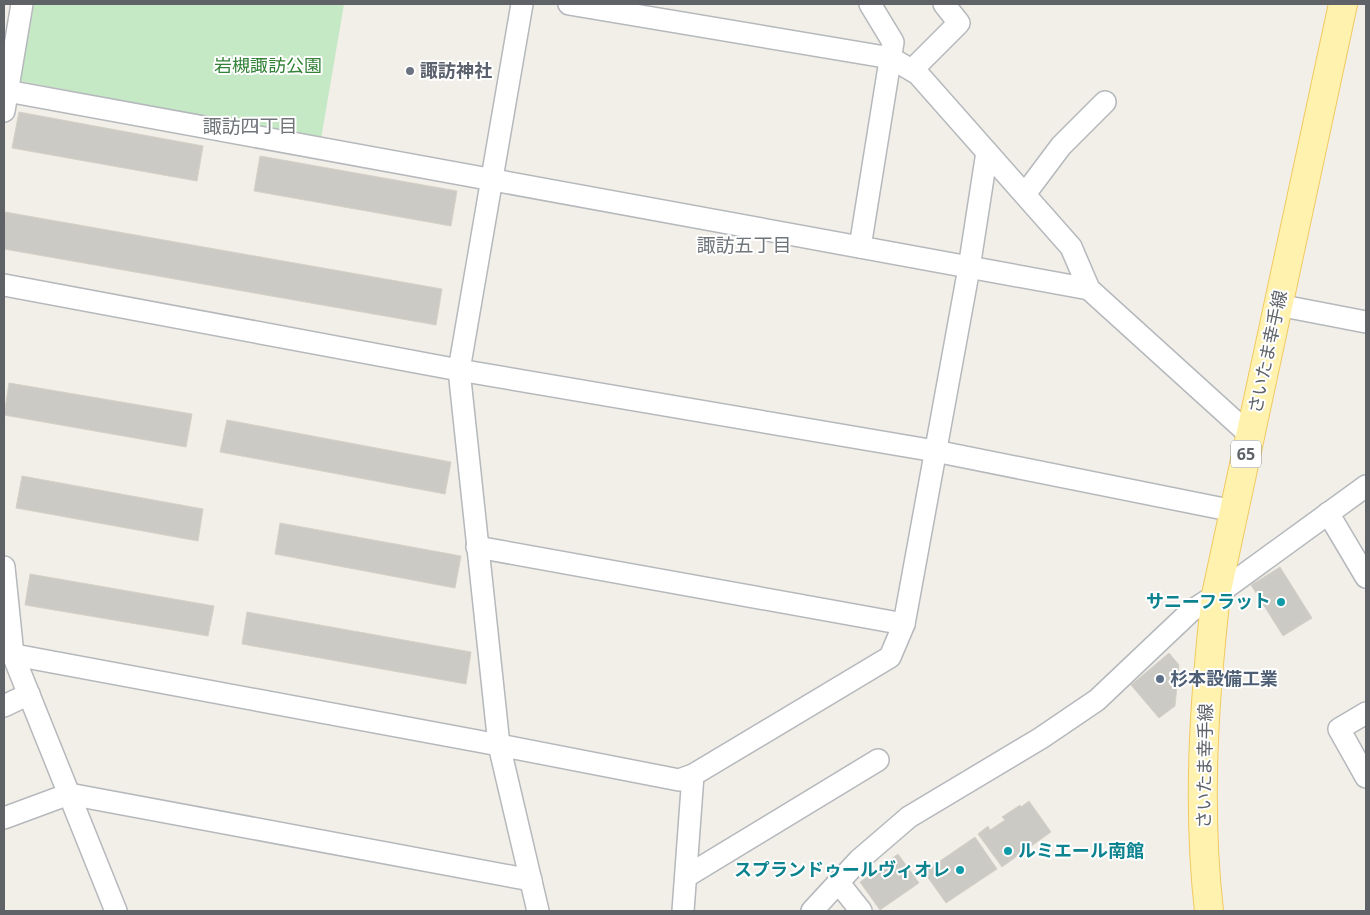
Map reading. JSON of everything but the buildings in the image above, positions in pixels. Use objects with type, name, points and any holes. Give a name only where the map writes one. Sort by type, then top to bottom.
[{"type":"main road","name":"さいたま幸手線","points":[[1209,911],[1203,840],[1204,724],[1208,663],[1216,595],[1343,4]]},
{"type":"street","points":[[22,4],[6,101],[490,181],[1089,290]]},
{"type":"street","points":[[522,4],[490,181],[459,370],[499,745],[538,911]]},
{"type":"street","points":[[570,4],[891,58],[912,70],[918,74],[1071,247],[1089,290],[1250,435]]},
{"type":"street","points":[[860,247],[893,42],[870,4]]},
{"type":"street","points":[[912,70],[959,23],[944,4]]},
{"type":"street","points":[[1025,194],[1061,146],[1105,102]]},
{"type":"street","points":[[8,654],[679,780],[693,775],[890,656],[904,624],[969,268],[987,152]]},
{"type":"street","points":[[4,286],[459,370],[936,451],[1234,511]]},
{"type":"street","points":[[1278,305],[1366,322]]},
{"type":"street","points":[[812,911],[859,860],[909,817],[1041,738],[1097,700],[1191,611],[1216,595],[1366,486]]},
{"type":"street","points":[[1328,513],[1366,578]]},
{"type":"street","points":[[477,547],[904,624]]},
{"type":"street","points":[[4,567],[8,654],[29,694],[116,911]]},
{"type":"street","points":[[4,706],[29,694]]},
{"type":"street","points":[[1366,713],[1340,729],[1366,777]]},
{"type":"street","points":[[687,876],[878,760]]},
{"type":"street","points":[[683,911],[693,775]]},
{"type":"street","points":[[4,818],[69,794],[531,880]]},
{"type":"street","points":[[838,882],[861,911]]},
{"type":"green space","name":"岩槻諏訪公園","points":[[34,4],[344,4],[321,139],[20,81]]},
{"type":"place","name":"諏訪神社","points":[[410,71]]},
{"type":"place","name":"サニーフラット","points":[[1281,602]]},
{"type":"place","name":"杉本設備工業","points":[[1160,679]]},
{"type":"place","name":"ルミエール南館","points":[[1008,851]]},
{"type":"place","name":"スプランドゥールヴィオレ","points":[[960,870]]},
{"type":"district","name":"諏訪四丁目","points":[[250,126]]},
{"type":"district","name":"諏訪五丁目","points":[[744,245]]}]
